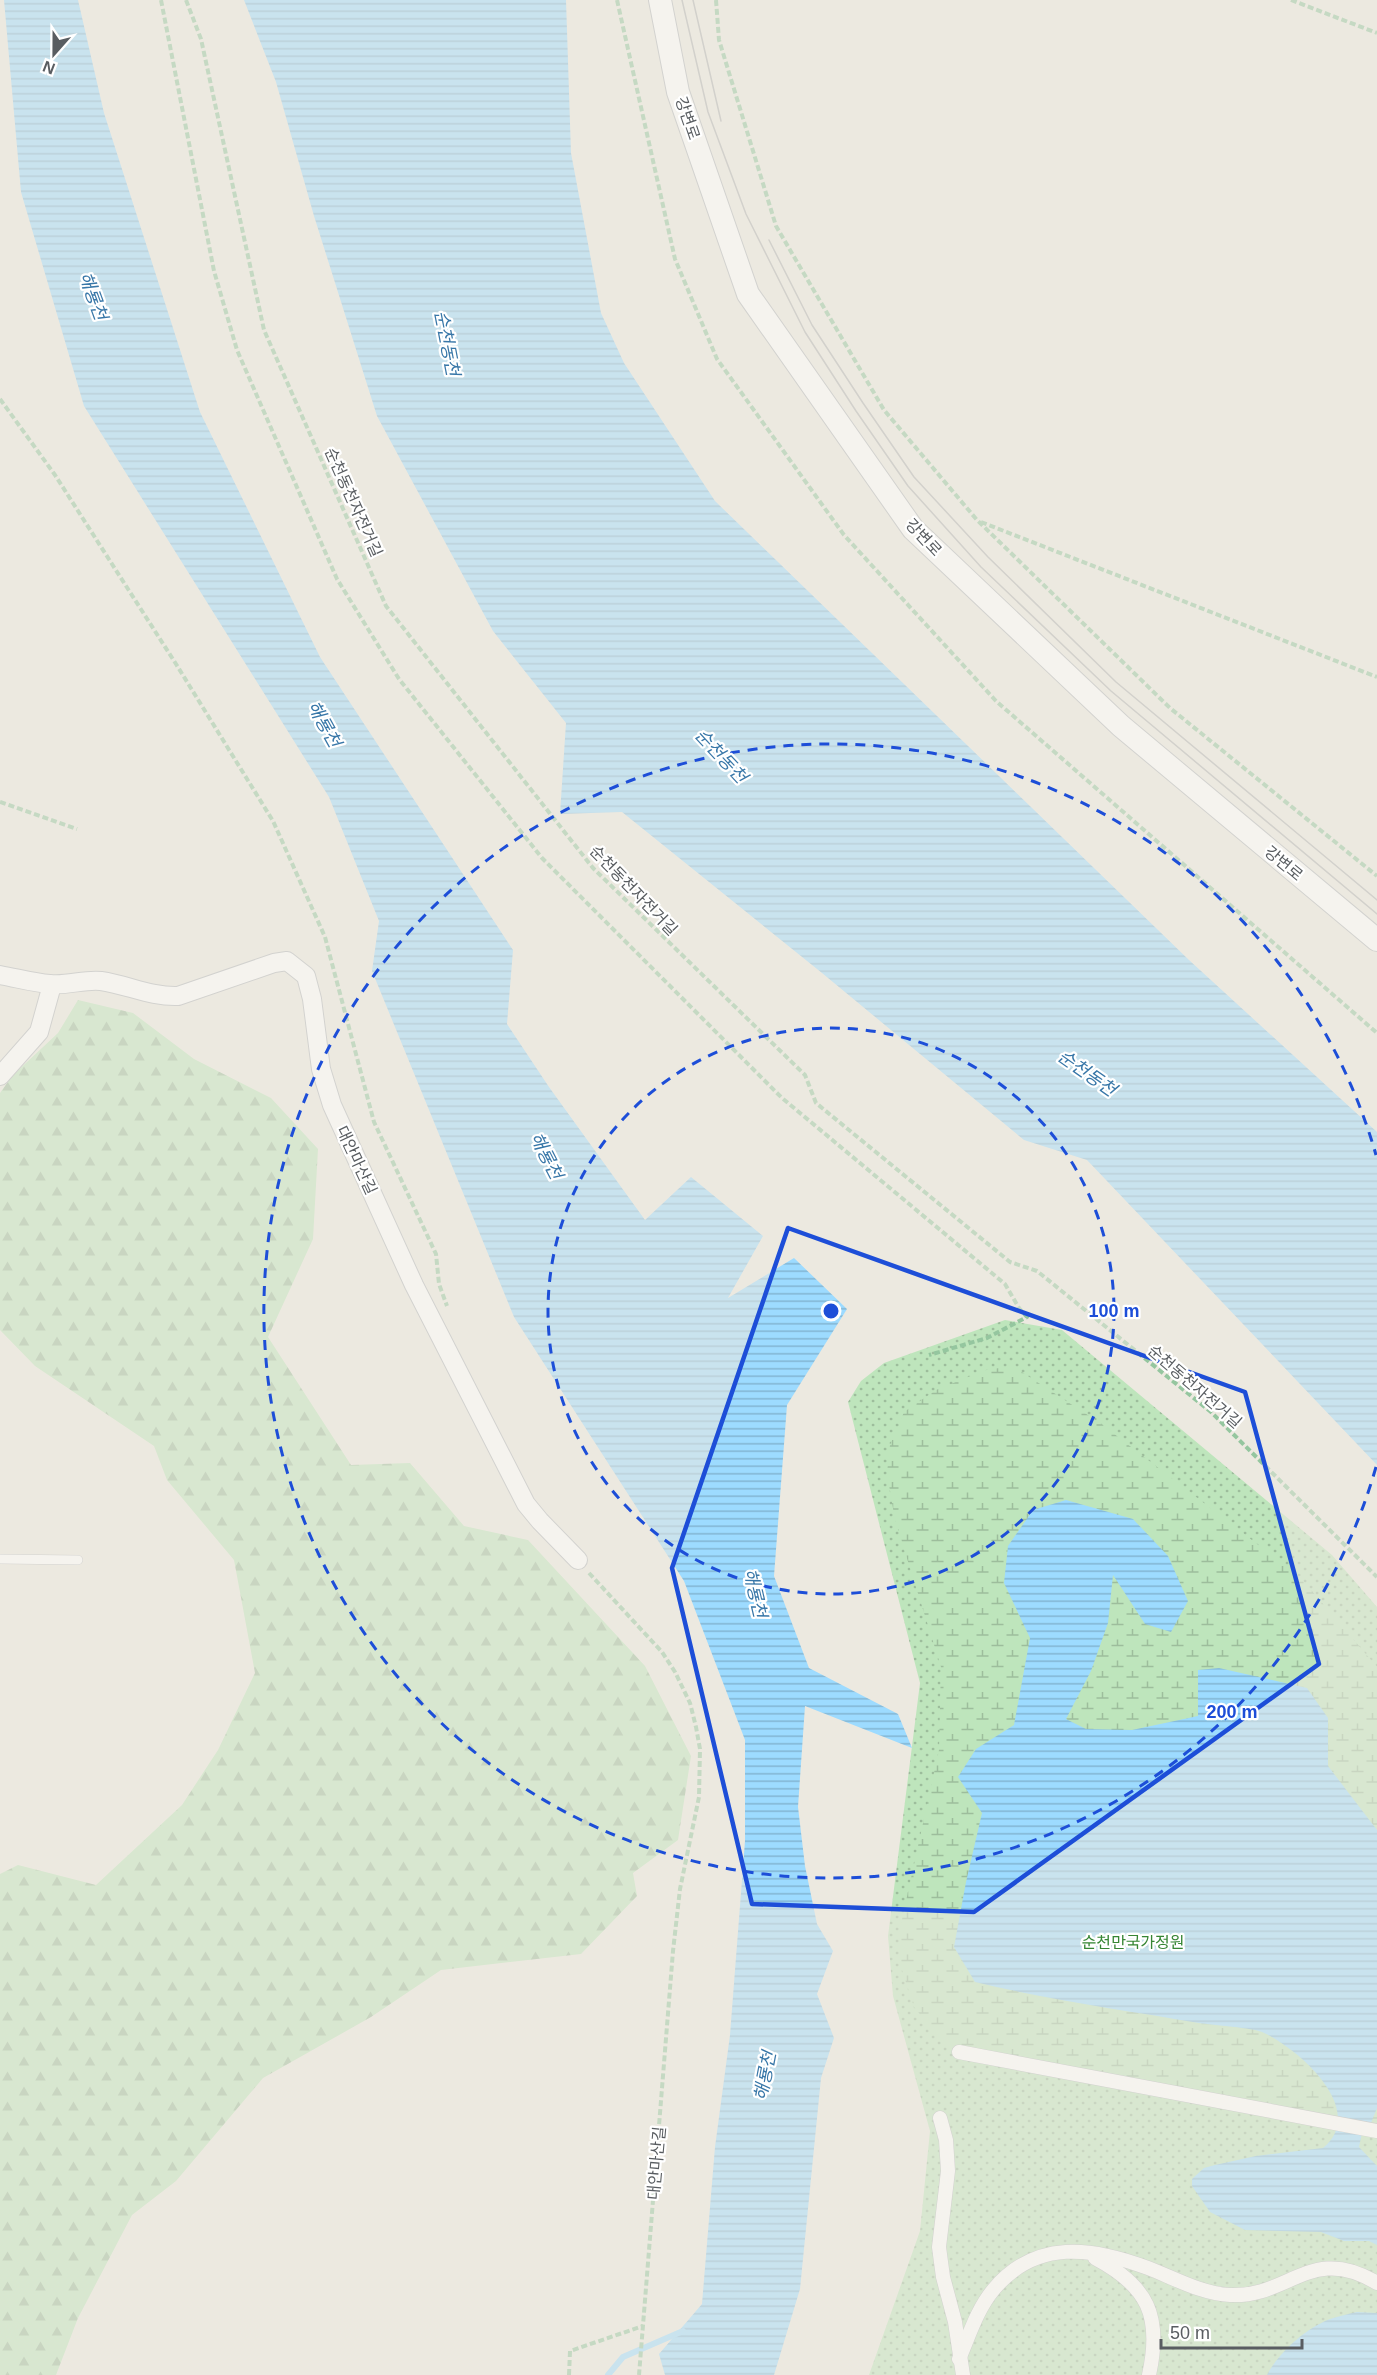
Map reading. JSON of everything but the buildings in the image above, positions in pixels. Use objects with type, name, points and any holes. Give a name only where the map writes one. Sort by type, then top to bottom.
[{"type":"street","name":"강변로","points":[[660,0],[678,92],[748,294],[913,529],[1120,726],[1377,940]]},
{"type":"street","name":"대안마산길","points":[[0,975],[52,985],[98,981],[123,985],[149,994],[178,996],[274,963],[287,961],[306,976],[312,999],[321,1069],[332,1105],[414,1285],[526,1504],[578,1560]]},
{"type":"street","points":[[0,1076],[39,1032],[52,985]]},
{"type":"street","points":[[959,2052],[1375,2131]]},
{"type":"street","points":[[940,2118],[946,2140],[948,2171],[939,2247],[943,2277],[955,2322],[963,2375]]},
{"type":"street","points":[[959,2359],[984,2304],[994,2288],[1021,2266],[1050,2252],[1083,2251],[1127,2260],[1215,2293],[1232,2295],[1255,2293],[1308,2272],[1332,2267],[1349,2270],[1377,2283]]},
{"type":"street","points":[[1072,2252],[1094,2257],[1119,2271],[1143,2297],[1153,2323],[1154,2341],[1149,2375]]},
{"type":"lane","points":[[0,1559],[78,1560]]},
{"type":"path","points":[[161,0],[213,271],[237,350],[337,579],[399,679],[542,858],[782,1098],[1005,1284],[1018,1308],[1027,1317],[987,1338],[930,1355]]},
{"type":"path","name":"순천동천자전거길","points":[[186,0],[201,39],[264,330],[386,606],[593,868],[805,1075],[816,1103],[1010,1262],[1037,1271],[1211,1412],[1377,1577]]},
{"type":"path","points":[[716,0],[719,40],[776,226],[884,410],[977,520],[1170,708],[1377,876]]},
{"type":"path","points":[[1291,0],[1377,33]]},
{"type":"path","points":[[0,399],[55,475],[273,821],[326,937],[374,1122],[436,1254],[439,1284],[448,1308]]},
{"type":"path","points":[[977,520],[1377,677]]},
{"type":"path","points":[[0,802],[77,829]]},
{"type":"path","name":"대안마산길","points":[[578,1560],[662,1652],[675,1672],[690,1703],[699,1749],[699,1797],[680,1889],[673,1951],[639,2375]]},
{"type":"path","points":[[569,2375],[570,2351],[643,2326]]},
{"type":"highlighted area","points":[[788,1228],[1245,1392],[1319,1664],[974,1912],[752,1904],[672,1568]]},
{"type":"green space","points":[[78,1000],[133,1013],[194,1059],[271,1098],[318,1149],[313,1239],[268,1337],[351,1465],[410,1463],[464,1526],[528,1540],[645,1666],[691,1756],[678,1840],[633,1873],[637,1896],[581,1954],[441,1970],[371,2017],[263,2078],[176,2181],[132,2215],[78,2318],[56,2375],[0,2375],[0,1874],[18,1865],[96,1885],[182,1805],[218,1750],[255,1673],[234,1560],[167,1480],[154,1446],[35,1366],[0,1330],[0,1093],[12,1076],[58,1033]]},
{"type":"green space","name":"순천만국가정원","points":[[1005,1320],[1062,1330],[1332,1555],[1377,1607],[1377,2375],[869,2375],[920,2231],[930,2131],[893,1996],[888,1936],[920,1683],[848,1402],[861,1381],[884,1363]]},
{"type":"green space","name":"순천만국가정원","points":[[1014,1367],[1100,1423],[1300,1577],[1377,1667],[1377,2124],[945,2044],[914,2007],[901,1967],[901,1924],[939,1750],[941,1667],[895,1520],[887,1473],[890,1445],[904,1412],[936,1390],[989,1369]]},
{"type":"water","name":"해룡천","points":[[4,0],[78,0],[104,113],[200,412],[320,657],[513,950],[507,1024],[549,1087],[645,1220],[691,1177],[763,1236],[728,1298],[794,1258],[847,1309],[787,1405],[774,1576],[809,1668],[898,1714],[912,1748],[805,1706],[798,1807],[805,1866],[817,1924],[833,1951],[817,1994],[834,2038],[821,2078],[800,2289],[774,2375],[665,2375],[659,2354],[702,2304],[715,2147],[730,2035],[745,1841],[745,1740],[684,1581],[514,1317],[372,971],[379,921],[329,797],[84,406],[21,192]]},
{"type":"water","name":"순천동천","points":[[244,0],[566,0],[571,153],[601,313],[624,363],[715,501],[1189,960],[1377,1132],[1377,1465],[1087,1160],[1024,1140],[622,812],[560,814],[566,723],[493,631],[377,416],[314,216],[276,82]]},
{"type":"water","points":[[1066,1500],[1133,1519],[1168,1556],[1188,1601],[1171,1632],[1145,1624],[1113,1575],[1108,1623],[1091,1671],[1066,1719],[1086,1729],[1132,1730],[1198,1716],[1198,1670],[1219,1668],[1307,1688],[1328,1718],[1328,1766],[1377,1830],[1377,2108],[1371,2123],[1362,2133],[1359,2147],[1377,2166],[1377,2245],[1369,2241],[1344,2241],[1321,2232],[1245,2230],[1210,2212],[1192,2186],[1192,2179],[1204,2168],[1256,2156],[1323,2148],[1335,2133],[1338,2116],[1333,2099],[1323,2082],[1309,2066],[1277,2040],[1262,2032],[1242,2028],[1087,2004],[975,1982],[954,1947],[982,1813],[958,1777],[976,1749],[1014,1725],[1030,1638],[1004,1583],[1008,1546],[1033,1510]]},
{"type":"water","points":[[1357,2312],[1377,2313],[1377,2375],[1267,2375],[1278,2358],[1302,2335],[1330,2319]]},
{"type":"waterway","points":[[608,2375],[623,2357],[683,2331]]},
{"type":"tram line","points":[[682,0],[708,112],[746,214],[805,332],[908,486],[981,567],[1111,691],[1377,914]]},
{"type":"tram line","points":[[693,0],[721,121]]},
{"type":"tram line","points":[[769,240],[812,325],[914,477],[988,557],[1116,682],[1377,900]]}]
